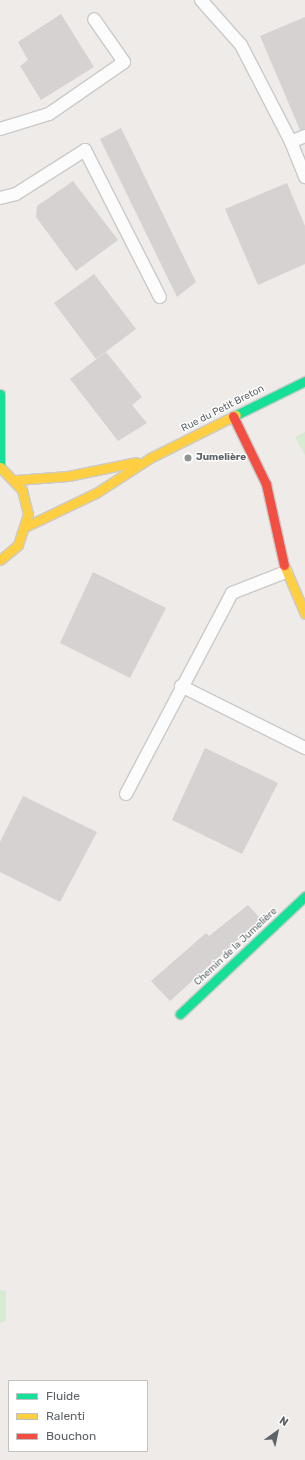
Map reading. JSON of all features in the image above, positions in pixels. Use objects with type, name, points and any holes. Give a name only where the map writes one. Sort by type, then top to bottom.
[{"type":"main road","name":"Rue du Petit Breton","points":[[27,526],[96,493],[150,458],[305,381]]},
{"type":"main road","points":[[0,394],[0,467],[16,480],[27,501],[27,526],[18,545],[0,560]]},
{"type":"main road","points":[[232,416],[266,484],[286,572],[305,614]]},
{"type":"main road","name":"Rue du Petit Breton","points":[[16,480],[73,475],[150,458]]},
{"type":"main road","name":"Chemin de la Jumelière","points":[[180,1014],[305,896]]},
{"type":"lane","points":[[201,0],[241,46],[291,142],[305,177]]},
{"type":"lane","points":[[0,129],[49,114],[124,62],[94,19]]},
{"type":"lane","points":[[291,142],[305,136]]},
{"type":"lane","points":[[0,198],[16,194],[85,150],[160,297]]},
{"type":"lane","points":[[126,794],[181,686],[232,593],[286,572]]},
{"type":"lane","points":[[181,686],[305,748]]},
{"type":"green space","points":[[305,432],[305,455],[295,437]]},
{"type":"green space","points":[[0,1290],[6,1291],[6,1321],[0,1323]]},
{"type":"building","points":[[61,14],[94,67],[41,100],[20,66],[28,60],[18,42]]},
{"type":"building","points":[[305,17],[305,129],[300,130],[260,36]]},
{"type":"building","points":[[121,128],[196,282],[177,297],[100,139]]},
{"type":"building","points":[[73,181],[118,240],[76,271],[36,217],[37,206]]},
{"type":"building","points":[[287,183],[305,226],[305,264],[258,285],[225,209]]},
{"type":"building","points":[[94,274],[136,329],[96,359],[54,303]]},
{"type":"building","points":[[106,352],[142,397],[132,405],[147,423],[118,441],[70,379]]},
{"type":"building","points":[[93,572],[166,608],[130,678],[60,643]]},
{"type":"building","points":[[205,748],[278,783],[242,854],[172,820]]},
{"type":"building","points":[[23,796],[97,832],[60,902],[0,872],[0,842]]},
{"type":"building","points":[[248,905],[261,919],[170,1001],[151,981],[206,933],[209,936]]},
{"type":"traffic: fast","points":[[236,415],[305,381]]},
{"type":"traffic: fast","points":[[0,394],[0,467]]},
{"type":"traffic: fast","points":[[180,1014],[305,896]]},
{"type":"traffic: slow","points":[[27,526],[96,493],[150,458],[236,415]]},
{"type":"traffic: slow","points":[[16,480],[68,476],[136,462]]},
{"type":"traffic: slow","points":[[0,467],[22,490],[28,514],[18,545],[0,560]]},
{"type":"traffic: slow","points":[[284,565],[305,614]]},
{"type":"traffic: jam","points":[[233,416],[266,484],[284,565]]},
{"type":"place","name":"Jumelière","points":[[188,458]]}]
